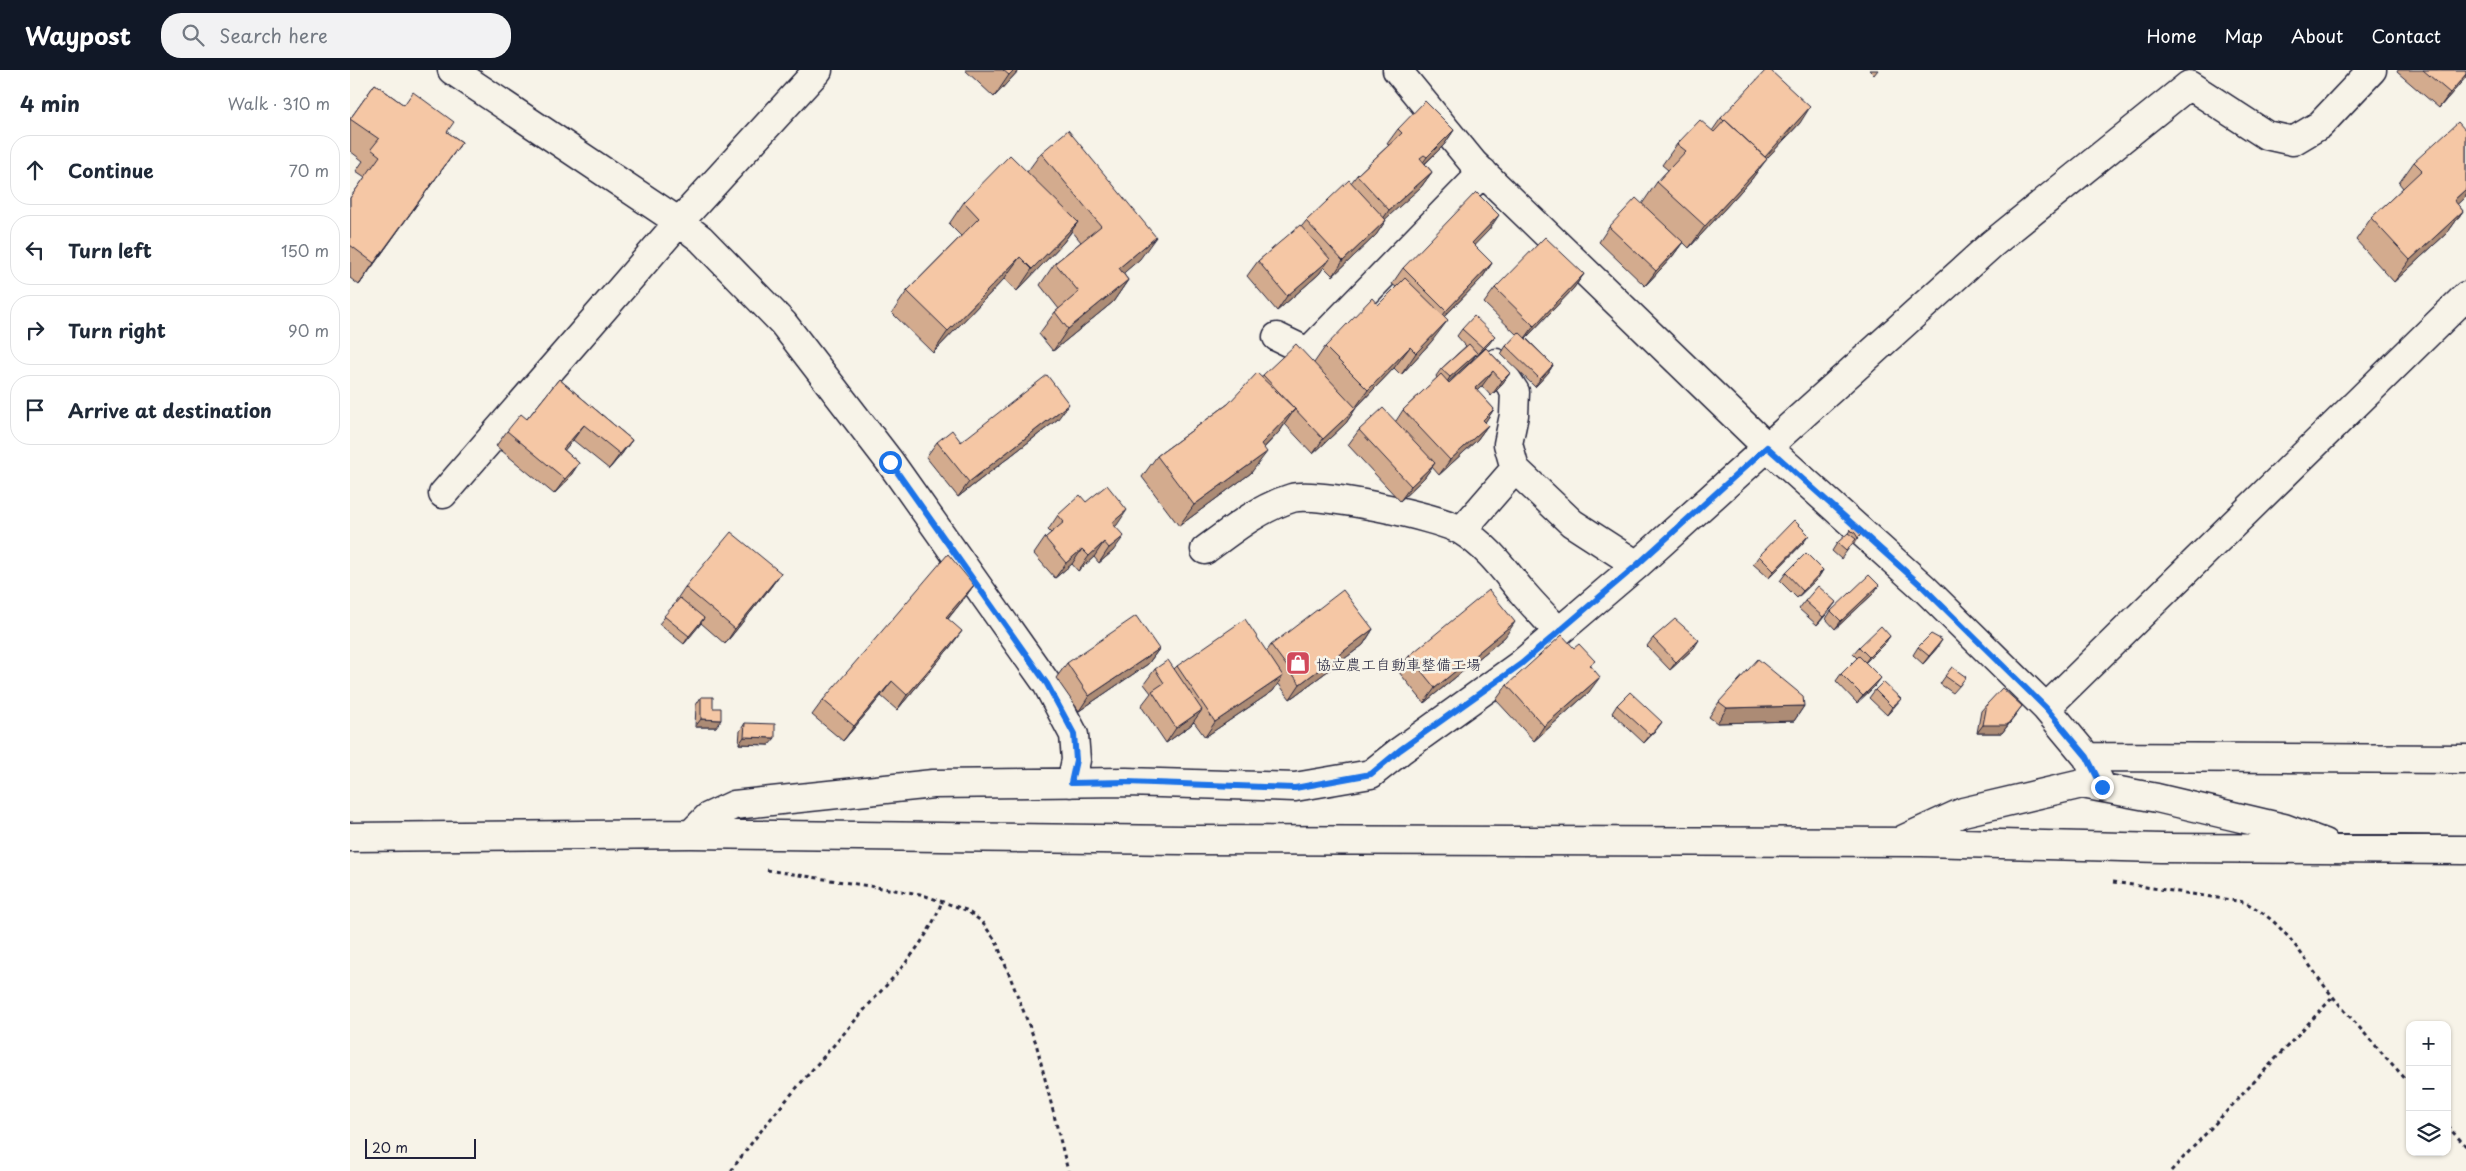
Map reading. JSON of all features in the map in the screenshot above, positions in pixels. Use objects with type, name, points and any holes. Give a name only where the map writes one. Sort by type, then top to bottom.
[{"type":"street","points":[[452,70],[679,222],[701,239],[783,323],[890,462],[1047,684],[1074,734],[1076,760],[1071,783]]},
{"type":"street","points":[[443,494],[679,222],[818,70]]},
{"type":"street","points":[[1397,70],[1483,172],[1767,447],[1924,588],[2046,708],[2087,757],[2102,787]]},
{"type":"street","points":[[691,834],[708,817],[734,805],[933,784],[1126,782],[1295,788],[1371,774],[1400,750],[1521,664],[1637,565],[1992,244],[2189,85],[2266,135],[2293,141],[2320,125],[2372,70]]},
{"type":"street","points":[[1277,336],[1308,352],[1483,172]]},
{"type":"street","points":[[2046,708],[2466,296]]},
{"type":"street","points":[[1496,362],[1515,392],[1514,415],[1508,444],[1515,469],[1572,523],[1637,565]]},
{"type":"street","points":[[1462,530],[1515,469]]},
{"type":"street","points":[[1205,550],[1250,518],[1294,498],[1339,499],[1432,519],[1462,530],[1494,556],[1522,592],[1558,632]]},
{"type":"street","points":[[2087,757],[2466,759]]},
{"type":"street","points":[[1896,842],[1963,812],[2082,784],[2284,828],[2341,849]]},
{"type":"street","points":[[350,837],[691,834],[1183,840],[1896,842],[2466,850]]},
{"type":"path","points":[[757,869],[920,894],[966,910],[981,921],[996,941],[1036,1043],[1068,1171]]},
{"type":"path","points":[[2107,882],[2244,902],[2261,910],[2279,925],[2333,997],[2406,1079]]},
{"type":"path","points":[[731,1171],[795,1091],[917,949],[935,923],[942,901]]},
{"type":"path","points":[[2171,1171],[2333,997]]},
{"type":"path","points":[[2451,1130],[2466,1146]]},
{"type":"building","points":[[1003,70],[1014,70],[1009,75]]},
{"type":"building","points":[[1766,70],[1770,70],[1810,107],[1765,157],[1721,118]]},
{"type":"building","points":[[2423,70],[2466,70],[2466,74],[2450,93]]},
{"type":"building","points":[[375,84],[404,105],[413,92],[454,122],[447,132],[462,142],[374,263],[350,245],[350,198],[380,156],[371,149],[379,139],[350,119]]},
{"type":"building","points":[[1425,101],[1454,130],[1427,157],[1424,155],[1420,158],[1432,172],[1389,210],[1357,175],[1402,133],[1398,129]]},
{"type":"building","points":[[1700,120],[1714,132],[1725,120],[1767,159],[1705,226],[1657,182],[1686,151],[1677,144]]},
{"type":"building","points":[[2458,122],[2466,131],[2466,189],[2454,200],[2463,211],[2410,260],[2371,218],[2422,170],[2414,162]]},
{"type":"building","points":[[1068,130],[1156,237],[1119,268],[1128,280],[1068,329],[1055,312],[1079,292],[1055,263],[1101,226],[1041,153]]},
{"type":"building","points":[[1010,155],[1078,222],[1032,269],[1020,257],[948,331],[907,291],[979,218],[964,202]]},
{"type":"building","points":[[1349,180],[1386,220],[1343,261],[1306,221]]},
{"type":"building","points":[[1476,192],[1499,215],[1472,243],[1492,263],[1446,311],[1403,268]]},
{"type":"building","points":[[1636,198],[1683,242],[1656,271],[1609,227]]},
{"type":"building","points":[[1300,225],[1330,259],[1287,296],[1258,261]]},
{"type":"building","points":[[1545,237],[1584,274],[1534,326],[1495,288]]},
{"type":"building","points":[[1405,278],[1448,320],[1416,353],[1410,347],[1368,390],[1325,347],[1372,298],[1378,305]]},
{"type":"building","points":[[1474,316],[1495,336],[1483,348],[1462,329]]},
{"type":"building","points":[[1519,332],[1553,365],[1540,379],[1506,346]]},
{"type":"building","points":[[1296,344],[1356,408],[1323,439],[1263,375]]},
{"type":"building","points":[[1469,344],[1477,353],[1450,377],[1441,369]]},
{"type":"building","points":[[1486,348],[1510,373],[1502,381],[1493,371],[1475,388],[1494,409],[1483,420],[1488,425],[1450,460],[1403,410],[1441,374],[1449,383]]},
{"type":"building","points":[[1257,373],[1295,409],[1261,444],[1267,452],[1194,505],[1157,456],[1228,404]]},
{"type":"building","points":[[1047,375],[1069,404],[969,482],[937,442],[952,430],[961,442]]},
{"type":"building","points":[[559,379],[632,440],[620,454],[584,425],[563,449],[579,463],[565,479],[507,431],[521,414],[527,419]]},
{"type":"building","points":[[1383,408],[1435,463],[1411,486],[1359,430]]},
{"type":"building","points":[[1107,485],[1127,510],[1112,523],[1124,536],[1109,548],[1104,542],[1089,556],[1082,549],[1066,563],[1045,538],[1064,522],[1058,515],[1080,495],[1086,502]]},
{"type":"building","points":[[1794,520],[1809,535],[1774,571],[1759,556]]},
{"type":"building","points":[[1855,525],[1863,531],[1858,538],[1850,530]]},
{"type":"building","points":[[731,532],[781,573],[735,629],[685,587]]},
{"type":"building","points":[[1848,533],[1856,539],[1846,551],[1837,543]]},
{"type":"building","points":[[1806,553],[1823,570],[1803,591],[1786,573]]},
{"type":"building","points":[[948,554],[974,585],[946,617],[962,631],[907,695],[892,681],[854,726],[823,700]]},
{"type":"building","points":[[1869,575],[1879,585],[1841,621],[1831,611]]},
{"type":"building","points":[[1818,586],[1836,602],[1823,617],[1805,601]]},
{"type":"building","points":[[1343,590],[1373,629],[1300,684],[1271,645]]},
{"type":"building","points":[[1489,590],[1515,622],[1435,688],[1409,656]]},
{"type":"building","points":[[680,598],[704,618],[689,636],[664,616]]},
{"type":"building","points":[[1136,616],[1159,649],[1089,696],[1067,663]]},
{"type":"building","points":[[1245,619],[1283,676],[1215,722],[1177,666]]},
{"type":"building","points":[[1675,619],[1699,640],[1676,662],[1653,638]]},
{"type":"building","points":[[1881,626],[1890,636],[1869,657],[1859,647]]},
{"type":"building","points":[[1931,634],[1942,640],[1929,656],[1918,647]]},
{"type":"building","points":[[1562,635],[1574,648],[1579,644],[1595,661],[1590,665],[1600,677],[1544,726],[1507,685]]},
{"type":"building","points":[[1859,656],[1881,678],[1863,696],[1841,674]]},
{"type":"building","points":[[1758,659],[1803,696],[1804,706],[1727,708],[1719,702]]},
{"type":"building","points":[[1168,660],[1202,710],[1176,728],[1152,691],[1164,683],[1155,669]]},
{"type":"building","points":[[1952,667],[1966,677],[1959,686],[1945,676]]},
{"type":"building","points":[[1883,682],[1901,699],[1892,707],[1875,690]]},
{"type":"building","points":[[2002,688],[2022,706],[2007,725],[1983,725],[1987,704]]},
{"type":"building","points":[[1630,692],[1662,722],[1650,735],[1617,705]]},
{"type":"building","points":[[701,697],[713,697],[713,708],[721,708],[721,720],[701,719]]},
{"type":"building","points":[[745,723],[775,724],[775,738],[744,737]]},
{"type":"place","name":"協立農工自動車整備工場","points":[[1298,663]]},
{"type":"route","points":[[890,462],[1047,684],[1074,734],[1076,760],[1071,783],[1126,782],[1295,788],[1371,774],[1400,750],[1521,664],[1637,565],[1767,447],[1924,588],[2046,708],[2087,757],[2102,787]]}]
